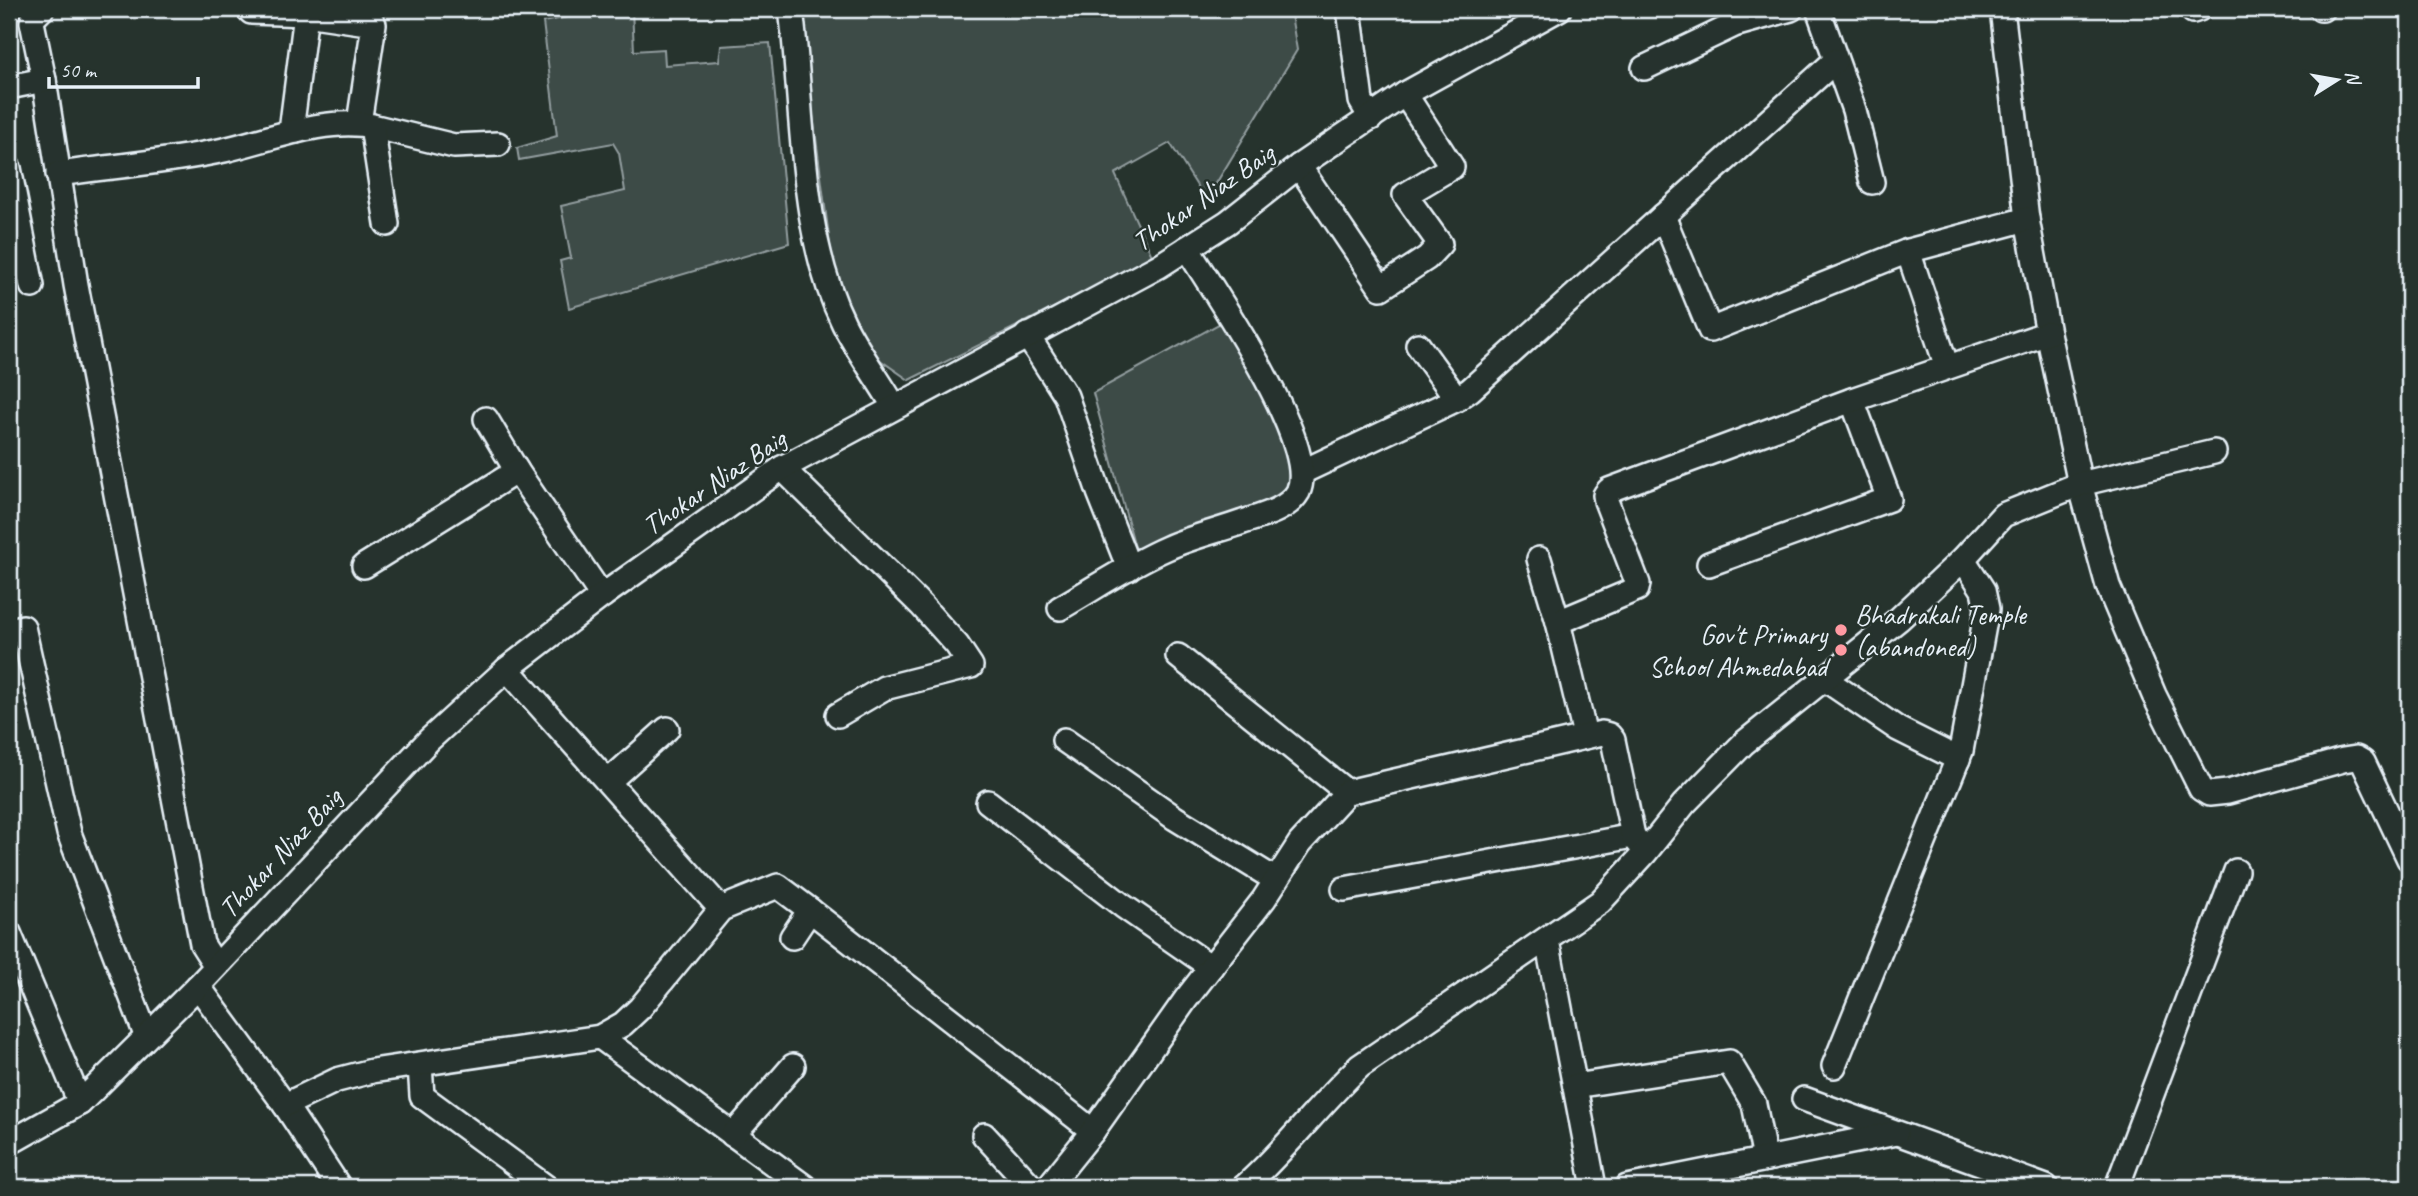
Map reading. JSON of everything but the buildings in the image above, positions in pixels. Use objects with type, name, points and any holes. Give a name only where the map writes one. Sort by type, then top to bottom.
[{"type":"street","points":[[42,9],[33,17],[32,22],[79,298],[199,931],[202,944],[216,966]]},
{"type":"street","points":[[791,9],[805,165],[820,253],[830,291],[844,325],[894,406]]},
{"type":"street","points":[[1349,9],[1361,101],[1371,118]]},
{"type":"street","name":"Thokar Niaz Baig","points":[[9,1143],[80,1103],[198,986],[395,773],[507,668],[602,596],[782,468],[1159,266],[1228,222],[1299,166],[1517,18],[1559,9]]},
{"type":"street","points":[[1644,68],[1734,24],[1791,9]]},
{"type":"street","points":[[1818,9],[1854,110],[1872,182]]},
{"type":"street","points":[[2001,9],[2027,219],[2080,484],[2108,586],[2154,695],[2201,789],[2209,794],[2228,792],[2343,760],[2356,758],[2363,762],[2409,859]]},
{"type":"street","points":[[251,12],[306,14],[374,24],[365,125],[387,224]]},
{"type":"street","points":[[296,131],[292,123],[306,14]]},
{"type":"street","points":[[1302,472],[1457,399],[1470,390],[1835,61]]},
{"type":"street","points":[[9,87],[44,80]]},
{"type":"street","points":[[1299,166],[1381,288],[1427,258],[1440,244],[1405,195],[1452,167],[1405,94]]},
{"type":"street","points":[[58,174],[223,151],[296,131],[365,125],[454,146],[498,144]]},
{"type":"street","points":[[9,168],[32,286]]},
{"type":"street","points":[[1663,216],[1710,330],[1908,251],[2027,219]]},
{"type":"street","points":[[1060,608],[1167,548],[1271,513],[1290,501],[1298,491],[1302,472],[1293,438],[1271,384],[1188,248]]},
{"type":"street","points":[[1908,251],[1947,367]]},
{"type":"street","points":[[1559,622],[1637,589],[1638,584],[1606,501],[1605,495],[1609,490],[1852,400],[2048,333]]},
{"type":"street","points":[[1027,335],[1066,396],[1129,568]]},
{"type":"street","points":[[1418,345],[1457,399]]},
{"type":"street","points":[[1709,564],[1889,499],[1852,400]]},
{"type":"street","points":[[486,419],[517,471],[602,596]]},
{"type":"street","points":[[1244,1187],[1261,1173],[1338,1086],[1360,1066],[1600,902],[1639,844],[1684,804],[1744,743],[1899,619],[1963,559],[2003,514],[2080,484],[2214,452]]},
{"type":"street","points":[[782,468],[921,604],[957,645],[971,666],[884,688],[838,715]]},
{"type":"street","points":[[364,566],[517,471]]},
{"type":"street","points":[[1539,559],[1559,622],[1585,735]]},
{"type":"street","points":[[1834,1066],[1958,758],[1987,609],[1983,590],[1963,559]]},
{"type":"street","points":[[9,630],[23,627],[69,833],[146,1035]]},
{"type":"street","points":[[1178,656],[1347,792]]},
{"type":"street","points":[[507,668],[721,909]]},
{"type":"street","points":[[1823,678],[1898,729],[1958,758]]},
{"type":"street","points":[[609,781],[667,729]]},
{"type":"street","points":[[1048,1187],[1093,1130],[1137,1066],[1276,880],[1300,843],[1347,792],[1602,733],[1614,740],[1639,844]]},
{"type":"street","points":[[1065,740],[1175,818],[1276,880]]},
{"type":"street","points":[[988,802],[1124,906],[1211,967]]},
{"type":"street","points":[[1344,889],[1639,844]]},
{"type":"street","points":[[2117,1187],[2236,871]]},
{"type":"street","points":[[285,1105],[337,1080],[372,1071],[600,1037],[623,1024],[640,1008],[721,909],[778,886],[1093,1130]]},
{"type":"street","points":[[792,937],[810,910]]},
{"type":"street","points":[[9,933],[80,1103]]},
{"type":"street","points":[[1546,940],[1594,1187]]},
{"type":"street","points":[[198,986],[285,1105],[339,1187]]},
{"type":"street","points":[[600,1037],[805,1187]]},
{"type":"street","points":[[1574,1086],[1729,1062],[1754,1104],[1765,1159]]},
{"type":"street","points":[[420,1065],[422,1096],[546,1187]]},
{"type":"street","points":[[733,1135],[793,1066]]},
{"type":"street","points":[[1804,1100],[2046,1187]]},
{"type":"street","points":[[1627,1187],[1896,1133]]},
{"type":"street","points":[[984,1135],[1032,1187]]},
{"type":"shaded area","points":[[607,9],[632,9],[634,51],[664,49],[665,65],[719,61],[721,46],[770,43],[789,243],[569,308],[560,261],[571,258],[561,206],[625,191],[619,153],[613,143],[519,160],[517,148],[557,136],[543,22]]},
{"type":"shaded area","points":[[802,9],[1290,9],[1297,50],[1206,200],[1170,143],[1115,174],[1153,258],[909,380],[873,355],[846,298],[832,260],[807,70]]},
{"type":"shaded area","points":[[1224,321],[1279,427],[1291,471],[1290,493],[1283,502],[1136,551],[1093,393]]},
{"type":"place","name":"Bhadrakali Temple (abandoned)","points":[[1841,630]]},
{"type":"place","name":"Gov't Primary School Ahmedabad","points":[[1841,650]]}]
